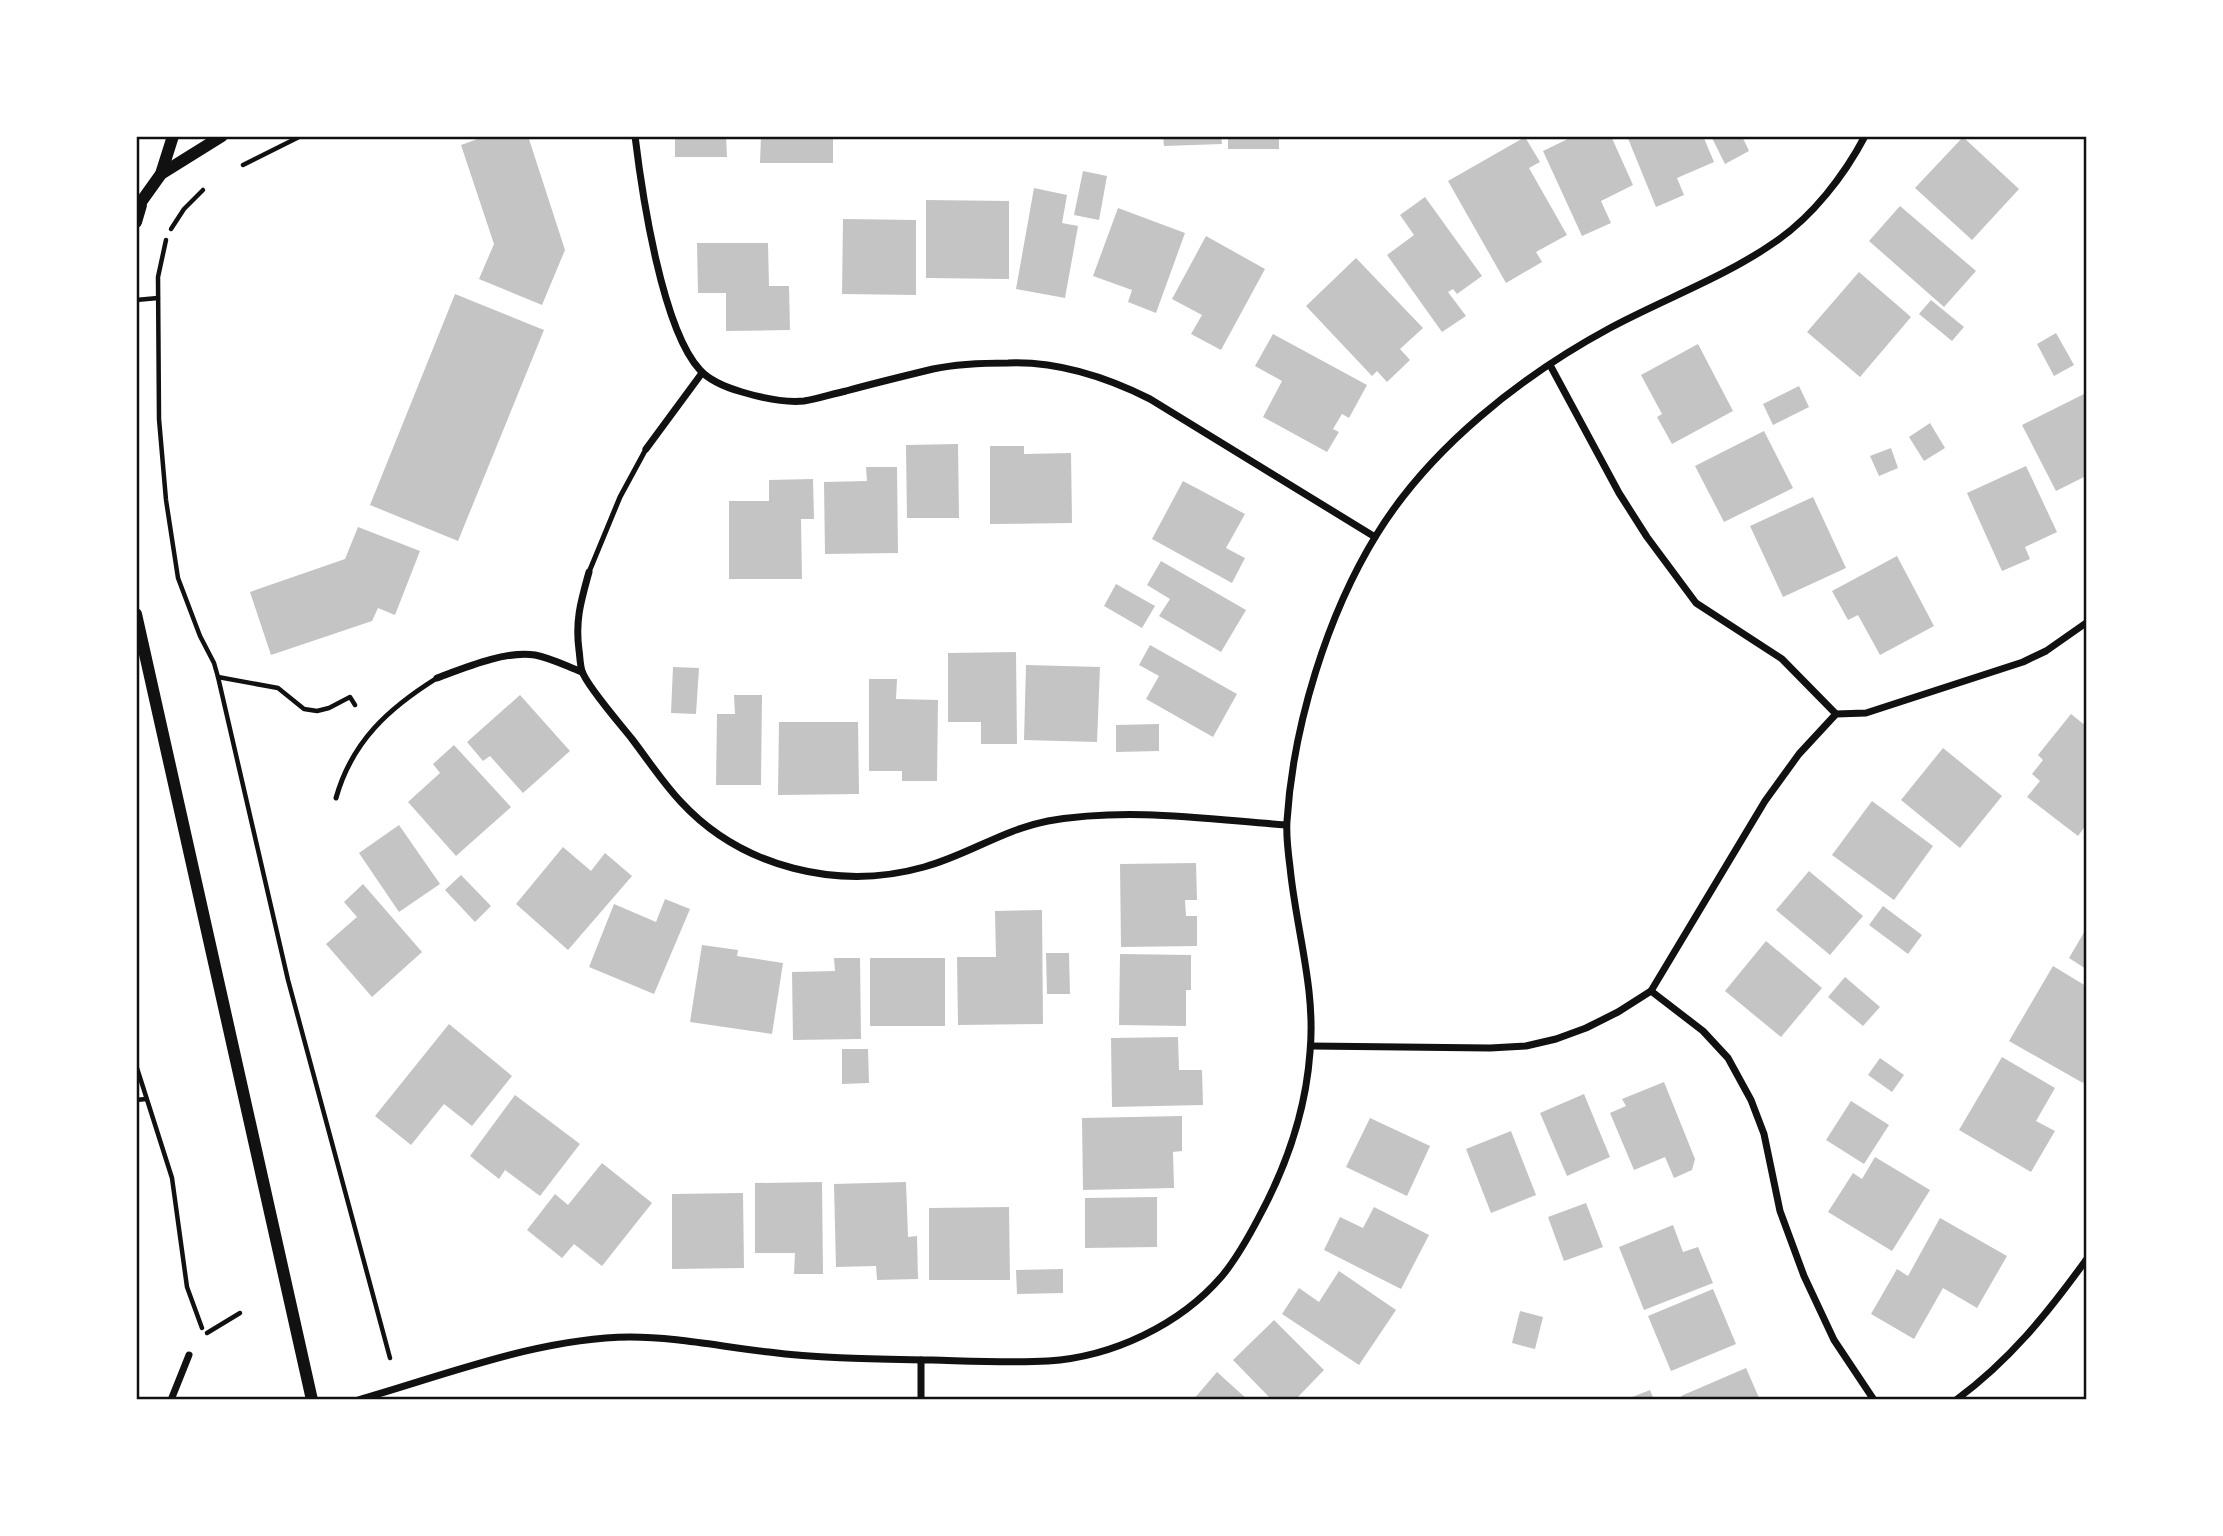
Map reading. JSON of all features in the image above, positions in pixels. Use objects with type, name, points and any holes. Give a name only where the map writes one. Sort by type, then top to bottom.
[{"type":"street","points":[[136,222],[139,207],[161,174],[173,136]]},
{"type":"street","points":[[161,174],[222,136]]},
{"type":"street","points":[[635,136],[668,305],[682,342],[702,373],[728,388],[772,400],[805,401],[937,369],[1009,363],[1044,364],[1081,372],[1114,381],[1150,399],[1375,537]]},
{"type":"street","points":[[358,1399],[499,1359],[568,1343],[604,1338],[680,1340],[813,1357],[1050,1361],[1118,1347],[1182,1312],[1202,1296],[1219,1280],[1239,1254],[1276,1187],[1304,1102],[1311,1046],[1310,997],[1290,873],[1286,825],[1298,742],[1320,659],[1340,609],[1375,537],[1402,496],[1427,466],[1507,396],[1604,332],[1777,241],[1806,216],[1836,180],[1865,136]]},
{"type":"street","points":[[1550,366],[1619,492],[1647,537],[1696,603],[1782,659],[1836,714]]},
{"type":"street","points":[[646,449],[702,373]]},
{"type":"street","points":[[589,572],[576,628],[582,673],[682,804],[735,845],[778,864],[835,876],[899,873],[952,858],[1017,829],[1107,814],[1286,825]]},
{"type":"street","points":[[136,614],[312,1399]]},
{"type":"street","points":[[1311,1046],[1526,1046],[1586,1028],[1618,1012],[1651,991],[1765,802],[1799,754],[1836,714],[1866,713],[2023,663],[2087,623]]},
{"type":"street","points":[[438,678],[485,662],[531,654],[582,673]]},
{"type":"street","points":[[1651,991],[1703,1031],[1728,1058],[1751,1100],[1764,1134],[1780,1211],[1804,1276],[1834,1340],[1874,1399]]},
{"type":"street","points":[[1956,1399],[1983,1380],[2014,1351],[2087,1260]]},
{"type":"street","points":[[171,1399],[189,1355]]},
{"type":"street","points":[[921,1360],[921,1399]]},
{"type":"lane","points":[[589,572],[621,497],[646,449]]},
{"type":"lane","points":[[336,798],[341,778],[371,730],[401,701],[438,678]]},
{"type":"path","points":[[236,168],[302,136]]},
{"type":"path","points":[[203,190],[184,209],[169,231],[158,276],[159,419],[166,500],[178,578],[200,636],[215,663],[288,980],[398,1388]]},
{"type":"path","points":[[136,300],[158,298]]},
{"type":"path","points":[[218,677],[278,688],[304,709],[317,711],[350,697],[371,730]]},
{"type":"path","points":[[136,1065],[172,1178],[187,1287],[205,1334]]},
{"type":"path","points":[[136,1100],[146,1099]]},
{"type":"building","points":[[486,136],[528,136],[565,250],[542,305],[479,279],[494,244],[461,145]]},
{"type":"building","points":[[675,136],[726,136],[727,157],[675,157]]},
{"type":"building","points":[[761,136],[833,136],[833,163],[760,163]]},
{"type":"building","points":[[1163,136],[1221,136],[1222,144],[1164,146]]},
{"type":"building","points":[[1228,136],[1279,136],[1279,149],[1228,149]]},
{"type":"building","points":[[1574,136],[1611,136],[1633,185],[1601,201],[1611,223],[1582,236],[1543,151]]},
{"type":"building","points":[[1627,136],[1703,136],[1714,162],[1677,178],[1684,195],[1656,207]]},
{"type":"building","points":[[1711,136],[1742,136],[1749,151],[1725,164]]},
{"type":"building","points":[[1525,137],[1540,162],[1529,168],[1567,235],[1536,252],[1542,262],[1506,283],[1448,181]]},
{"type":"building","points":[[1963,137],[2019,189],[1972,240],[1915,188]]},
{"type":"building","points":[[1083,171],[1107,176],[1099,220],[1074,215]]},
{"type":"building","points":[[1034,188],[1067,195],[1062,223],[1078,226],[1065,298],[1016,289]]},
{"type":"building","points":[[1425,197],[1482,276],[1457,294],[1453,289],[1448,292],[1466,316],[1442,332],[1387,255],[1414,235],[1400,215]]},
{"type":"building","points":[[926,200],[1009,201],[1009,279],[926,278]]},
{"type":"building","points":[[1900,206],[1976,271],[1944,307],[1869,241]]},
{"type":"building","points":[[1118,208],[1185,233],[1156,313],[1128,302],[1132,290],[1093,276]]},
{"type":"building","points":[[843,219],[916,220],[916,295],[842,294]]},
{"type":"building","points":[[1206,236],[1265,269],[1221,350],[1191,334],[1202,315],[1172,299]]},
{"type":"building","points":[[697,243],[768,243],[769,286],[789,286],[790,330],[726,331],[726,293],[698,293]]},
{"type":"building","points":[[1356,258],[1423,328],[1400,349],[1410,360],[1387,382],[1377,371],[1372,376],[1306,306]]},
{"type":"building","points":[[1859,272],[1911,317],[1860,377],[1807,332]]},
{"type":"building","points":[[455,294],[544,330],[458,541],[370,505]]},
{"type":"building","points":[[1931,300],[1964,327],[1952,341],[1919,314]]},
{"type":"building","points":[[2056,333],[2074,365],[2054,376],[2037,344]]},
{"type":"building","points":[[1273,334],[1367,385],[1349,418],[1342,414],[1333,429],[1339,432],[1327,452],[1263,417],[1282,381],[1255,366]]},
{"type":"building","points":[[1698,344],[1733,411],[1672,444],[1657,417],[1662,414],[1641,375]]},
{"type":"building","points":[[1799,386],[1809,407],[1773,425],[1763,404]]},
{"type":"building","points":[[2084,394],[2086,476],[2056,491],[2022,425]]},
{"type":"building","points":[[1930,423],[1945,448],[1924,461],[1909,437]]},
{"type":"building","points":[[1764,431],[1793,488],[1724,522],[1695,466]]},
{"type":"building","points":[[958,444],[959,518],[907,518],[906,445]]},
{"type":"building","points":[[990,446],[1024,446],[1024,454],[1071,453],[1072,523],[990,524]]},
{"type":"building","points":[[1891,448],[1898,468],[1879,476],[1870,456]]},
{"type":"building","points":[[2026,466],[2057,532],[2025,547],[2030,559],[2002,571],[1967,493]]},
{"type":"building","points":[[866,467],[897,467],[898,553],[825,554],[824,482],[867,481]]},
{"type":"building","points":[[813,479],[814,519],[801,519],[802,579],[729,579],[729,501],[769,501],[769,480]]},
{"type":"building","points":[[1183,481],[1245,514],[1226,548],[1245,558],[1232,583],[1152,539]]},
{"type":"building","points":[[1813,497],[1846,568],[1783,597],[1750,526]]},
{"type":"building","points":[[358,527],[420,551],[395,615],[378,608],[372,621],[271,655],[250,592],[345,559]]},
{"type":"building","points":[[1897,556],[1934,626],[1880,655],[1858,615],[1848,620],[1832,591]]},
{"type":"building","points":[[1161,561],[1246,610],[1221,652],[1159,616],[1170,599],[1147,585]]},
{"type":"building","points":[[1116,584],[1155,606],[1142,628],[1104,606]]},
{"type":"building","points":[[1150,645],[1237,694],[1213,737],[1146,699],[1159,676],[1139,665]]},
{"type":"building","points":[[1016,652],[1017,744],[981,744],[981,722],[948,722],[948,653]]},
{"type":"building","points":[[1026,665],[1100,667],[1097,742],[1024,740]]},
{"type":"building","points":[[673,667],[699,668],[696,714],[671,713]]},
{"type":"building","points":[[869,679],[897,679],[896,699],[938,700],[937,781],[902,781],[902,771],[869,771]]},
{"type":"building","points":[[520,695],[570,751],[523,793],[490,756],[483,761],[467,742]]},
{"type":"building","points":[[734,695],[762,695],[761,785],[716,785],[717,714],[735,714]]},
{"type":"building","points":[[2071,714],[2086,726],[2086,825],[2078,836],[2027,797],[2040,781],[2032,774],[2043,760],[2038,755]]},
{"type":"building","points":[[779,722],[858,722],[859,794],[778,795]]},
{"type":"building","points":[[1159,724],[1159,751],[1116,752],[1116,725]]},
{"type":"building","points":[[454,745],[511,807],[456,856],[408,802],[440,773],[433,764]]},
{"type":"building","points":[[1943,748],[2002,796],[1960,848],[1901,800]]},
{"type":"building","points":[[1872,801],[1933,846],[1894,900],[1832,855]]},
{"type":"building","points":[[399,825],[440,884],[399,912],[359,853]]},
{"type":"building","points":[[563,847],[591,871],[605,853],[632,876],[568,950],[516,904]]},
{"type":"building","points":[[1196,863],[1197,900],[1185,900],[1186,916],[1197,916],[1197,946],[1121,947],[1120,864]]},
{"type":"building","points":[[1809,871],[1863,916],[1830,955],[1776,910]]},
{"type":"building","points":[[461,875],[491,906],[475,922],[445,890]]},
{"type":"building","points":[[363,884],[422,952],[372,997],[326,944],[357,917],[344,902]]},
{"type":"building","points":[[665,899],[690,909],[654,994],[589,967],[614,904],[656,922]]},
{"type":"building","points":[[1883,906],[1922,935],[1908,954],[1869,925]]},
{"type":"building","points":[[1042,910],[1043,1024],[958,1025],[957,957],[996,957],[995,911]]},
{"type":"building","points":[[2086,929],[2086,969],[2069,958]]},
{"type":"building","points":[[1766,941],[1822,988],[1781,1037],[1725,991]]},
{"type":"building","points":[[702,945],[738,950],[737,956],[783,963],[772,1034],[690,1022]]},
{"type":"building","points":[[1046,953],[1069,953],[1070,994],[1047,994]]},
{"type":"building","points":[[1120,954],[1191,955],[1191,990],[1186,990],[1186,1026],[1119,1025]]},
{"type":"building","points":[[834,958],[860,958],[861,1039],[793,1040],[792,972],[835,971]]},
{"type":"building","points":[[870,958],[945,958],[945,1026],[870,1026]]},
{"type":"building","points":[[2053,966],[2086,986],[2086,1077],[2083,1083],[2009,1041]]},
{"type":"building","points":[[1845,977],[1880,1007],[1863,1026],[1828,997]]},
{"type":"building","points":[[449,1024],[512,1076],[472,1126],[444,1104],[411,1145],[375,1116]]},
{"type":"building","points":[[1178,1037],[1179,1070],[1202,1070],[1203,1105],[1112,1107],[1111,1038]]},
{"type":"building","points":[[842,1049],[868,1049],[869,1083],[842,1084]]},
{"type":"building","points":[[2002,1057],[2055,1088],[2036,1121],[2055,1131],[2031,1172],[1959,1130]]},
{"type":"building","points":[[1880,1058],[1904,1075],[1892,1092],[1868,1075]]},
{"type":"building","points":[[1664,1082],[1695,1159],[1692,1170],[1674,1178],[1665,1157],[1634,1170],[1610,1113],[1626,1106],[1622,1099]]},
{"type":"building","points":[[1584,1094],[1610,1157],[1567,1176],[1540,1113]]},
{"type":"building","points":[[515,1095],[580,1144],[540,1196],[505,1170],[499,1179],[470,1156]]},
{"type":"building","points":[[1851,1101],[1889,1125],[1864,1164],[1826,1140]]},
{"type":"building","points":[[1182,1116],[1182,1151],[1173,1152],[1174,1188],[1083,1190],[1082,1118]]},
{"type":"building","points":[[1370,1118],[1430,1146],[1407,1196],[1346,1167]]},
{"type":"building","points":[[1511,1131],[1536,1195],[1491,1213],[1466,1149]]},
{"type":"building","points":[[1875,1157],[1930,1190],[1892,1251],[1828,1212],[1853,1173],[1862,1179]]},
{"type":"building","points":[[602,1163],[652,1203],[602,1266],[574,1244],[562,1258],[527,1230],[555,1194],[568,1205]]},
{"type":"building","points":[[822,1182],[823,1274],[794,1274],[795,1253],[755,1253],[755,1183]]},
{"type":"building","points":[[906,1182],[908,1237],[917,1236],[918,1279],[877,1280],[876,1266],[836,1267],[834,1184]]},
{"type":"building","points":[[743,1193],[744,1268],[672,1269],[672,1194]]},
{"type":"building","points":[[1157,1197],[1157,1247],[1085,1248],[1085,1198]]},
{"type":"building","points":[[1586,1203],[1603,1247],[1564,1261],[1548,1217]]},
{"type":"building","points":[[1009,1207],[1010,1280],[929,1280],[929,1208]]},
{"type":"building","points":[[1374,1207],[1429,1235],[1401,1289],[1324,1250],[1340,1217],[1363,1228]]},
{"type":"building","points":[[1940,1218],[2007,1256],[1977,1308],[1943,1288],[1914,1339],[1871,1314],[1897,1269],[1908,1276]]},
{"type":"building","points":[[1673,1225],[1683,1252],[1698,1247],[1713,1283],[1644,1310],[1619,1247]]},
{"type":"building","points":[[1063,1269],[1063,1293],[1017,1294],[1016,1270]]},
{"type":"building","points":[[1339,1271],[1396,1310],[1359,1365],[1282,1314],[1299,1288],[1319,1302]]},
{"type":"building","points":[[1713,1289],[1736,1344],[1671,1371],[1648,1316]]},
{"type":"building","points":[[1520,1311],[1543,1317],[1535,1349],[1512,1343]]},
{"type":"building","points":[[1274,1320],[1324,1370],[1295,1400],[1272,1400],[1233,1360]]},
{"type":"building","points":[[1746,1368],[1760,1400],[1682,1400],[1681,1396]]},
{"type":"building","points":[[1217,1372],[1248,1400],[1193,1400]]},
{"type":"building","points":[[1650,1390],[1654,1400],[1627,1400],[1627,1399]]}]
